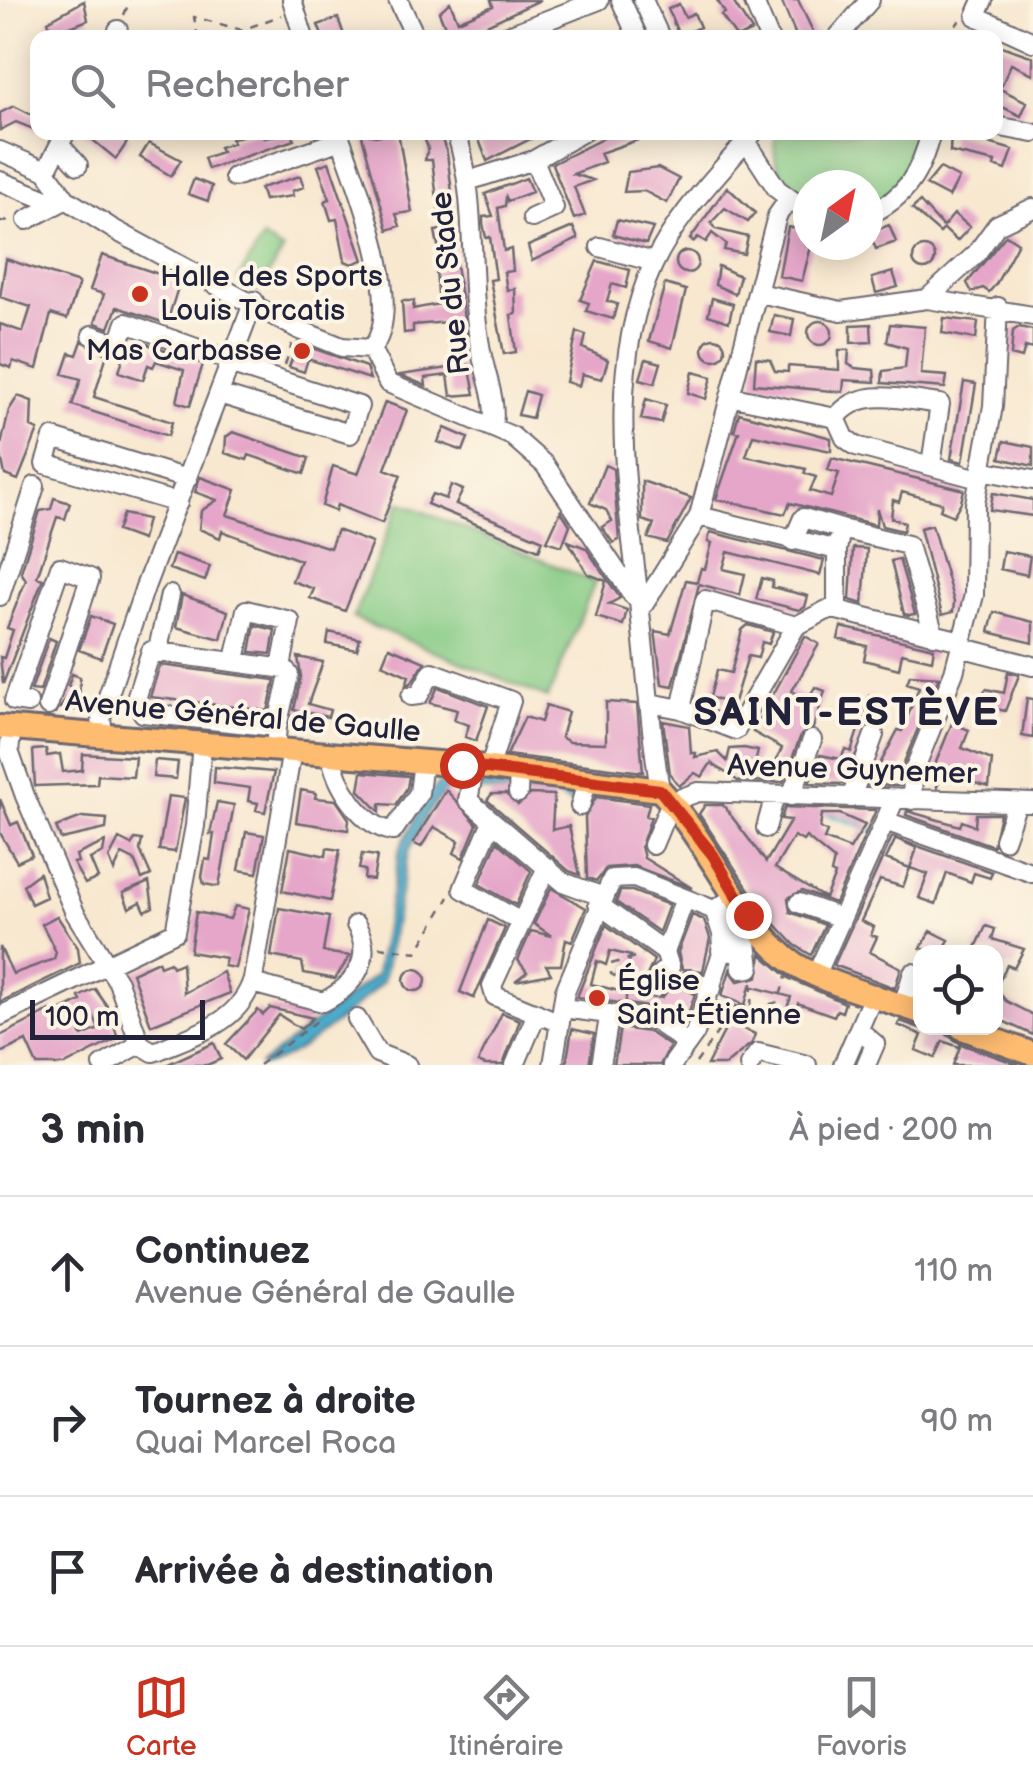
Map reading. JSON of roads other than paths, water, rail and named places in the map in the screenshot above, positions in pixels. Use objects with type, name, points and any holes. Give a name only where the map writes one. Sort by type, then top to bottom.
[{"type":"main road","name":"Avenue Général de Gaulle","points":[[14,736],[104,731],[202,743],[281,742],[331,754],[423,762],[584,794],[666,796]]},
{"type":"main road","points":[[666,796],[713,855],[728,926],[817,973],[912,1008]]},
{"type":"main road","points":[[981,1035],[1033,1054]]},
{"type":"street","points":[[398,0],[412,30]]},
{"type":"street","points":[[522,30],[599,0]]},
{"type":"street","points":[[621,0],[634,30]]},
{"type":"street","points":[[643,0],[657,30]]},
{"type":"street","points":[[754,0],[767,30]]},
{"type":"street","points":[[843,30],[860,4]]},
{"type":"street","points":[[293,5],[301,30]]},
{"type":"street","points":[[979,8],[1033,42]]},
{"type":"street","points":[[1003,127],[1033,133]]},
{"type":"street","points":[[46,171],[62,140]]},
{"type":"street","points":[[64,140],[78,164]]},
{"type":"street","points":[[234,177],[329,140]]},
{"type":"street","points":[[340,140],[380,262],[383,330],[371,348]]},
{"type":"street","name":"Rue du Stade","points":[[458,140],[468,181],[472,277],[481,351],[496,409],[493,427]]},
{"type":"street","points":[[468,181],[534,160],[569,140]]},
{"type":"street","points":[[653,846],[666,796],[650,703],[628,500],[623,389],[635,321],[654,262],[684,212],[747,140]]},
{"type":"street","points":[[752,140],[793,203]]},
{"type":"street","points":[[883,205],[904,192],[921,165],[929,140]]},
{"type":"street","points":[[0,151],[46,171],[62,202]]},
{"type":"street","points":[[532,218],[554,208],[534,160]]},
{"type":"street","points":[[0,181],[62,202],[254,301],[300,330],[342,348],[371,348]]},
{"type":"street","points":[[371,348],[388,383],[512,436],[545,465],[644,604],[700,516],[778,212],[788,200]]},
{"type":"street","points":[[27,220],[62,202]]},
{"type":"street","points":[[926,299],[976,254],[997,225],[1033,208]]},
{"type":"street","points":[[600,247],[654,262]]},
{"type":"street","points":[[759,293],[841,312],[926,299],[998,307],[1033,316]]},
{"type":"street","points":[[104,731],[101,718],[254,301]]},
{"type":"street","points":[[817,973],[885,821],[903,800],[961,644],[974,594],[980,474],[992,406],[998,307]]},
{"type":"street","points":[[92,335],[118,344],[126,323],[358,406],[350,434],[219,394]]},
{"type":"street","points":[[836,418],[848,403],[862,396],[940,404],[931,465]]},
{"type":"street","points":[[733,397],[836,418]]},
{"type":"street","points":[[836,418],[845,438],[856,446],[931,465],[1033,480]]},
{"type":"street","points":[[176,509],[45,464],[53,438],[187,478]]},
{"type":"street","points":[[0,596],[39,479],[176,509]]},
{"type":"street","points":[[700,516],[837,550]]},
{"type":"street","points":[[793,541],[803,518],[908,545],[934,635]]},
{"type":"street","points":[[837,610],[841,529]]},
{"type":"street","points":[[14,736],[48,706],[90,578],[60,567],[14,701],[48,706]]},
{"type":"street","points":[[154,573],[149,648],[136,699],[143,713],[281,742]]},
{"type":"street","points":[[104,731],[149,648],[170,595]]},
{"type":"street","points":[[681,709],[706,600],[796,626]]},
{"type":"street","points":[[236,660],[246,610],[290,620],[281,667]]},
{"type":"street","points":[[650,703],[681,709],[736,730],[796,626],[827,610],[934,635],[1033,666]]},
{"type":"street","points":[[39,628],[70,638]]},
{"type":"street","points":[[103,1065],[146,1057],[231,1018],[252,983],[281,742],[288,675],[281,667],[149,648]]},
{"type":"street","points":[[411,696],[419,695],[432,672],[511,702],[509,781],[468,800],[563,882],[600,900],[728,1016]]},
{"type":"street","points":[[28,703],[14,736],[74,913],[126,1000],[146,1057]]},
{"type":"street","points":[[850,798],[874,735]]},
{"type":"street","points":[[766,828],[812,740]]},
{"type":"street","points":[[0,1016],[175,932],[195,826],[202,743]]},
{"type":"street","points":[[331,754],[336,775],[363,820],[393,830],[419,792],[423,762]]},
{"type":"street","name":"Avenue Guynemer","points":[[666,796],[698,792],[1025,803]]},
{"type":"street","points":[[967,823],[968,801]]},
{"type":"street","points":[[1004,840],[1025,803]]},
{"type":"street","points":[[492,820],[463,889],[519,921]]},
{"type":"street","points":[[885,821],[1033,873]]},
{"type":"street","points":[[547,867],[492,986],[495,996],[537,1013],[654,1020],[691,1038]]},
{"type":"street","points":[[553,1065],[568,955],[612,879],[634,878],[714,910],[728,926],[709,996],[691,1038],[672,1065]]},
{"type":"street","points":[[655,988],[661,973],[661,955],[684,901]]},
{"type":"street","points":[[798,902],[841,918]]},
{"type":"street","points":[[252,983],[323,1002],[330,999],[363,967],[366,942],[356,926]]},
{"type":"street","points":[[912,1008],[913,973]]},
{"type":"street","points":[[843,1065],[874,994]]},
{"type":"street","points":[[515,1065],[537,1013]]},
{"type":"street","points":[[601,1065],[616,1019]]},
{"type":"street","points":[[357,1020],[377,1053],[406,1065]]},
{"type":"street","points":[[859,1030],[875,1044],[866,1065]]},
{"type":"street","points":[[749,1065],[751,1056],[758,1053],[806,1065]]},
{"type":"water","points":[[443,779],[463,784],[537,784],[623,803],[622,811],[570,803],[554,795],[446,789],[426,815],[408,852],[383,981],[306,1044],[260,1065],[376,975],[400,849],[425,800]]},
{"type":"waterway","points":[[805,802],[873,830]]},
{"type":"place","name":"Halle des Sports Louis Torcatis","points":[[140,294]]},
{"type":"place","name":"Mas Carbasse","points":[[302,351]]},
{"type":"place","name":"Église Saint-Étienne","points":[[597,998]]},
{"type":"district","name":"SAINT-ESTÈVE","points":[[847,713]]}]
